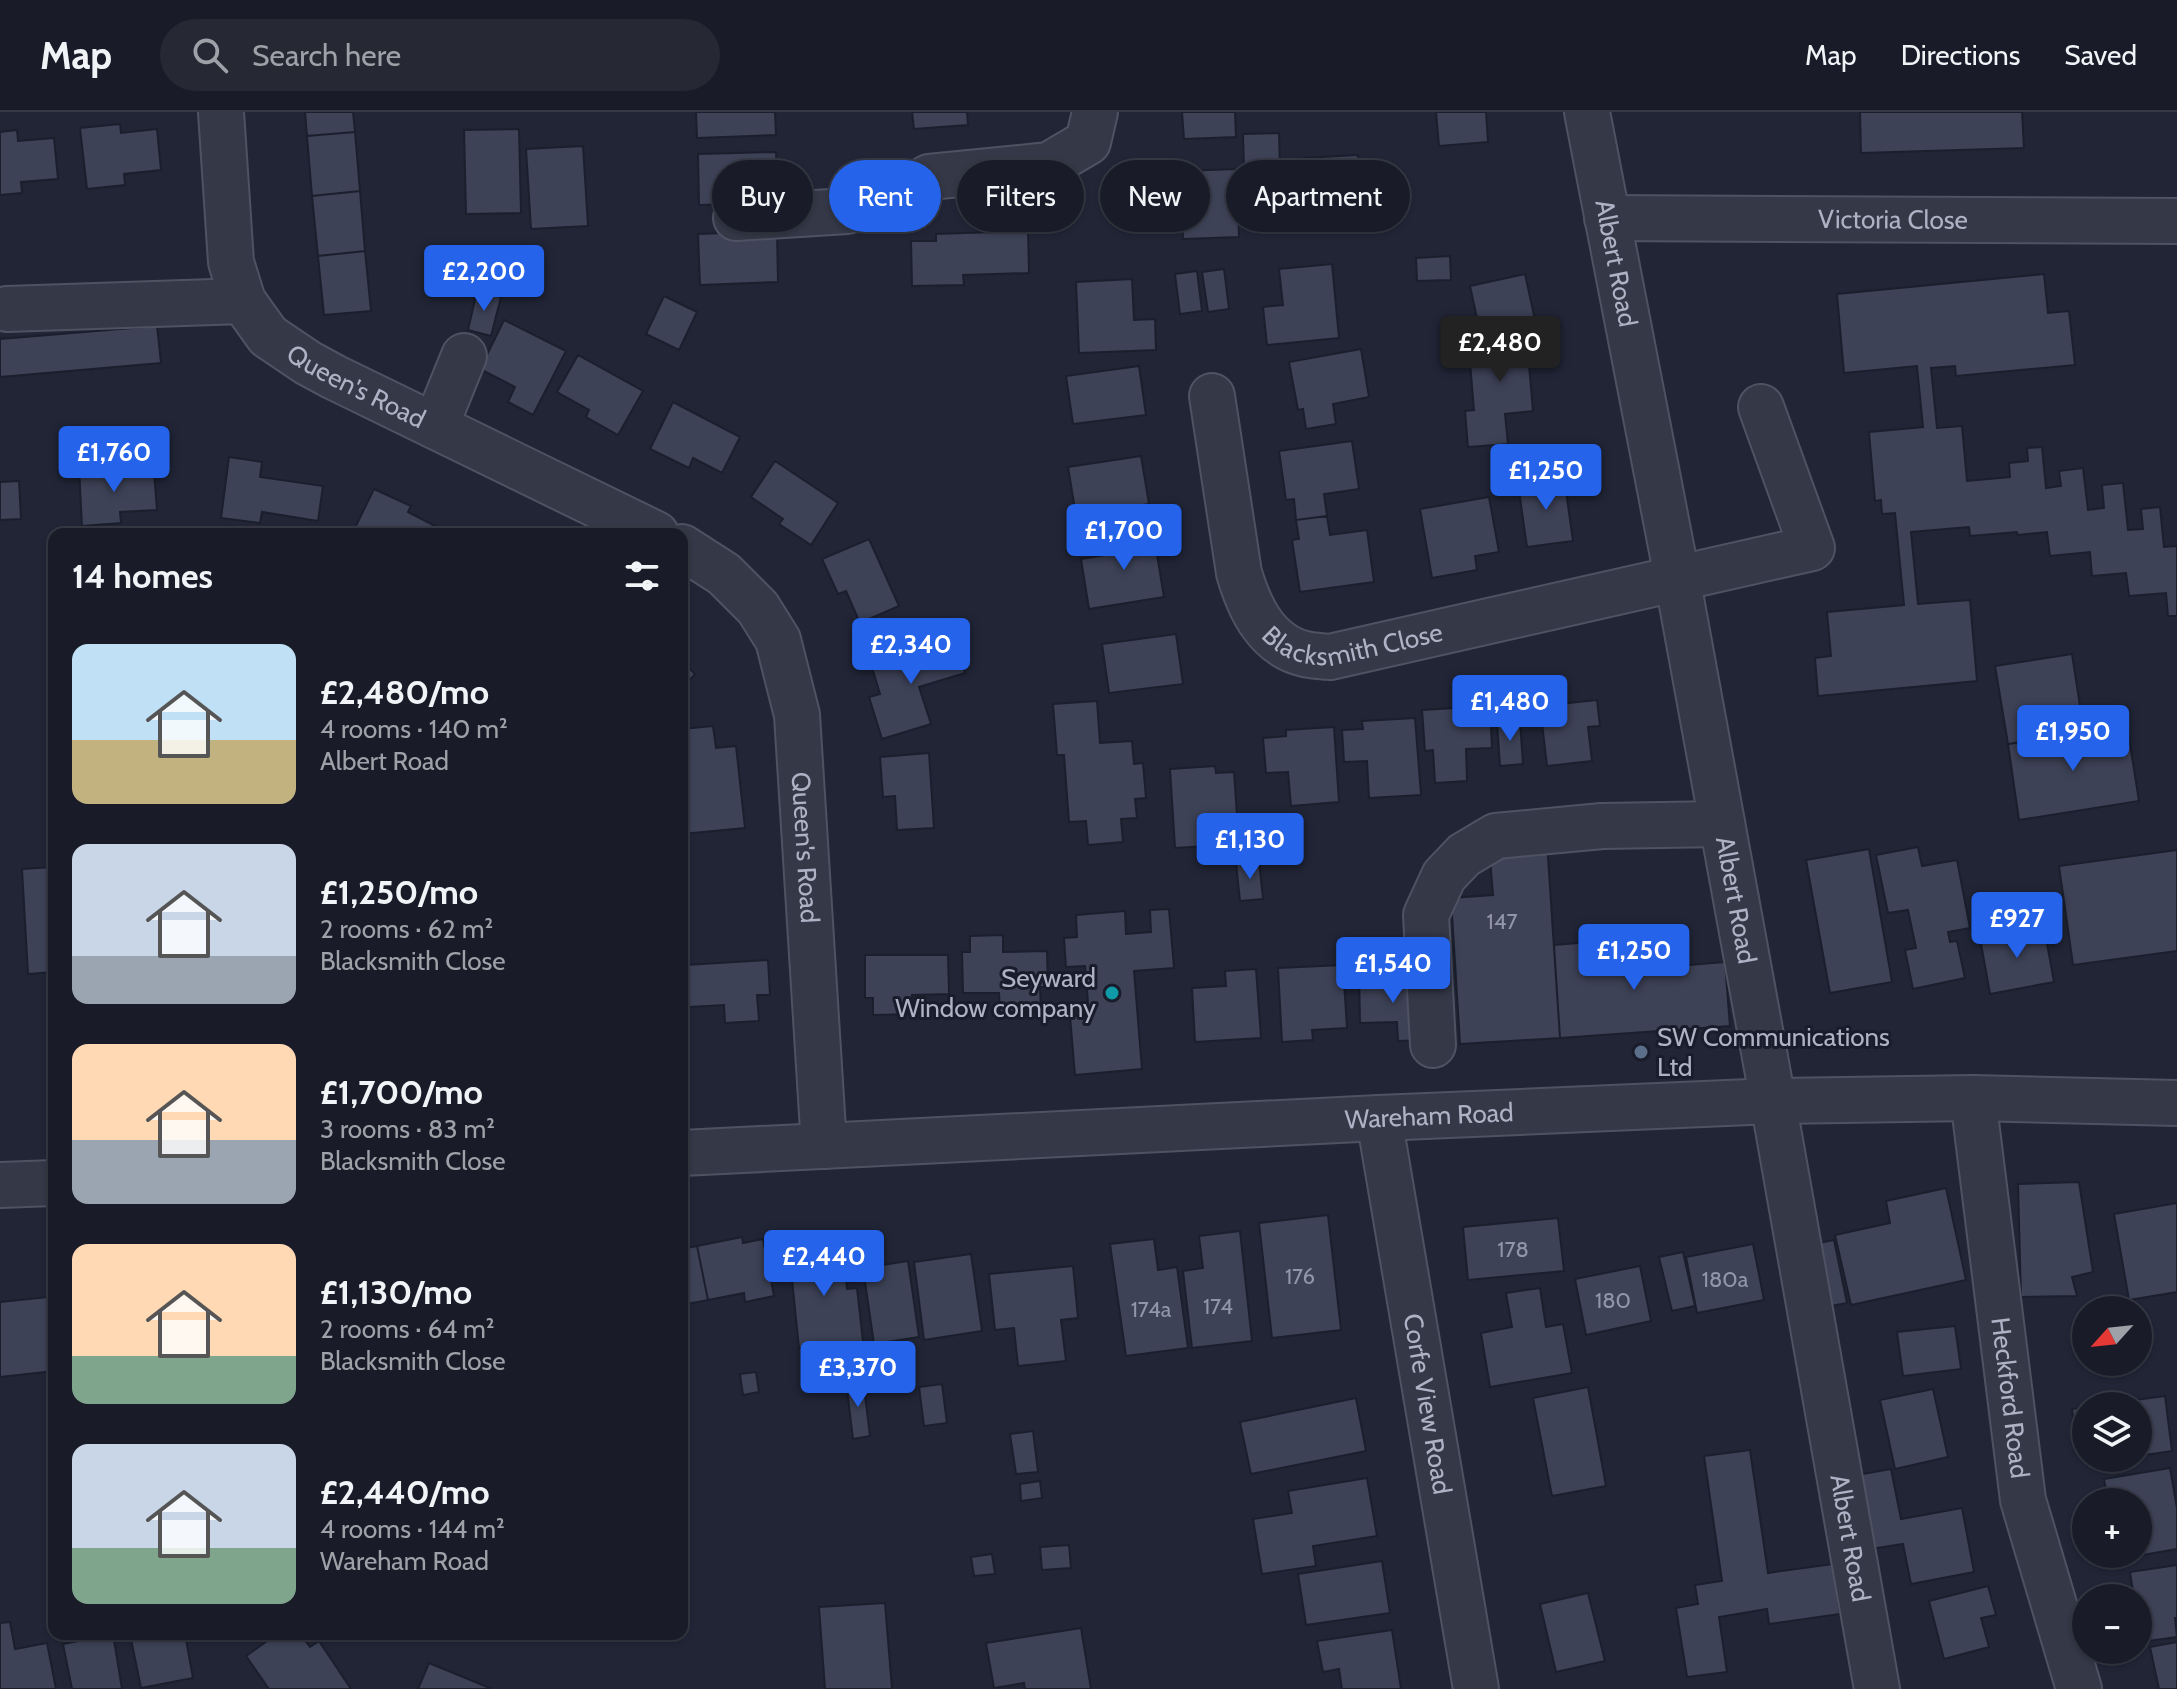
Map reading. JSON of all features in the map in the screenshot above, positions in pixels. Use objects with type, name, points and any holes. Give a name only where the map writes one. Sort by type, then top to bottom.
[{"type":"street","name":"Queen's Road","points":[[221,112],[231,262],[243,301],[268,336],[308,363],[644,528]]},
{"type":"street","points":[[813,213],[847,211],[892,198],[929,177],[1049,165],[1088,142],[1095,112]]},
{"type":"street","name":"Albert Road","points":[[1587,112],[1677,577],[1877,1689]]},
{"type":"street","name":"Victoria Close","points":[[1607,218],[2177,221]]},
{"type":"street","points":[[7,309],[243,301]]},
{"type":"street","points":[[436,425],[464,356]]},
{"type":"street","name":"Blacksmith Close","points":[[1212,396],[1239,573],[1246,599],[1268,632],[1284,646],[1303,654],[1330,657],[1812,548],[1761,407]]},
{"type":"street","name":"Queen's Road","points":[[688,551],[724,574],[758,608],[778,640],[797,715],[824,1146]]},
{"type":"street","points":[[1433,1045],[1426,915],[1444,876],[1464,855],[1496,836],[1602,826],[1722,824]]},
{"type":"street","name":"Wareham Road","points":[[688,1153],[1773,1101],[1973,1098],[2177,1103]]},
{"type":"street","name":"Heckford Road","points":[[1973,1098],[2023,1500],[2079,1689]]},
{"type":"street","name":"Corfe View Road","points":[[1379,1118],[1476,1689]]},
{"type":"street","points":[[0,1185],[48,1183]]},
{"type":"building","points":[[305,112],[353,112],[355,132],[307,136]]},
{"type":"building","points":[[696,112],[775,112],[776,135],[697,138]]},
{"type":"building","points":[[912,112],[967,112],[968,125],[914,129]]},
{"type":"building","points":[[1182,112],[1235,112],[1236,137],[1184,139]]},
{"type":"building","points":[[1436,112],[1486,112],[1488,142],[1439,146]]},
{"type":"building","points":[[1860,112],[2022,112],[2024,148],[1861,153]]},
{"type":"building","points":[[120,124],[121,133],[157,129],[161,170],[124,174],[125,185],[87,189],[80,128]]},
{"type":"building","points":[[519,129],[521,213],[466,214],[464,130]]},
{"type":"building","points":[[17,130],[18,141],[54,138],[58,179],[21,182],[22,193],[0,195],[0,132]]},
{"type":"building","points":[[355,132],[360,191],[312,196],[307,136]]},
{"type":"building","points":[[1279,133],[1280,160],[1244,160],[1243,134]]},
{"type":"building","points":[[583,146],[588,226],[531,229],[526,149]]},
{"type":"building","points":[[776,152],[776,160],[712,160],[712,205],[699,205],[698,154]]},
{"type":"building","points":[[1358,155],[1358,160],[1304,160]]},
{"type":"building","points":[[1226,169],[1226,232],[1239,232],[1239,237],[1183,239],[1183,232],[1210,232],[1210,170]]},
{"type":"building","points":[[360,191],[365,251],[318,256],[312,196]]},
{"type":"building","points":[[777,232],[778,282],[700,285],[698,234]]},
{"type":"building","points":[[1028,232],[1029,273],[963,275],[964,285],[912,286],[911,241],[936,241],[936,234]]},
{"type":"building","points":[[365,251],[371,311],[324,315],[318,256]]},
{"type":"building","points":[[1450,256],[1451,280],[1417,281],[1416,258]]},
{"type":"building","points":[[1332,264],[1339,338],[1267,345],[1263,307],[1283,305],[1279,269]]},
{"type":"building","points":[[1224,269],[1229,309],[1208,312],[1202,272]]},
{"type":"building","points":[[1197,271],[1202,311],[1180,314],[1175,274]]},
{"type":"building","points":[[1525,274],[1535,320],[1480,332],[1470,286]]},
{"type":"building","points":[[2044,274],[2048,313],[2069,311],[2075,365],[1956,376],[1955,366],[1931,368],[1937,428],[1962,426],[1967,481],[2010,477],[2009,463],[2028,461],[2027,448],[2042,447],[2046,488],[2061,486],[2059,471],[2083,468],[2088,510],[2104,508],[2102,485],[2123,483],[2128,530],[2143,529],[2141,509],[2160,507],[2164,547],[2177,546],[2177,616],[2168,616],[2166,593],[2129,596],[2126,573],[2092,576],[2090,552],[2050,556],[2047,532],[1970,536],[1969,527],[1911,532],[1918,604],[1970,600],[1977,681],[1818,696],[1815,658],[1831,656],[1827,612],[1904,605],[1895,513],[1882,514],[1881,500],[1875,501],[1869,432],[1923,427],[1917,366],[1844,373],[1837,294]]},
{"type":"building","points":[[1132,279],[1134,320],[1155,319],[1156,350],[1079,353],[1076,282]]},
{"type":"building","points":[[477,291],[501,297],[491,336],[468,330]]},
{"type":"building","points":[[664,296],[697,312],[679,350],[646,334]]},
{"type":"building","points":[[504,320],[566,351],[533,415],[508,402],[515,387],[480,369]]},
{"type":"building","points":[[157,326],[161,363],[0,377],[0,339]]},
{"type":"building","points":[[1541,333],[1544,364],[1529,365],[1533,411],[1505,414],[1508,444],[1468,447],[1465,411],[1474,410],[1468,339]]},
{"type":"building","points":[[1361,349],[1369,397],[1333,404],[1336,424],[1306,429],[1303,409],[1298,410],[1289,362]]},
{"type":"building","points":[[578,355],[643,391],[618,435],[586,417],[589,410],[557,392]]},
{"type":"building","points":[[1139,366],[1146,415],[1073,424],[1066,376]]},
{"type":"building","points":[[673,402],[740,437],[722,473],[693,458],[689,468],[650,449]]},
{"type":"building","points":[[1352,441],[1359,489],[1324,494],[1327,516],[1296,520],[1294,499],[1286,500],[1279,451]]},
{"type":"building","points":[[1141,456],[1149,504],[1142,505],[1145,527],[1114,532],[1110,511],[1076,516],[1068,467]]},
{"type":"building","points":[[229,457],[262,462],[260,477],[323,486],[318,521],[262,512],[260,523],[221,518]]},
{"type":"building","points":[[775,461],[838,503],[811,545],[779,524],[783,519],[751,497]]},
{"type":"building","points":[[115,466],[116,474],[154,471],[157,510],[120,512],[121,523],[82,526],[79,468]]},
{"type":"building","points":[[1564,477],[1573,541],[1527,547],[1518,484]]},
{"type":"building","points":[[19,481],[21,519],[0,520],[0,482]]},
{"type":"building","points":[[374,489],[411,506],[408,512],[439,528],[355,528]]},
{"type":"building","points":[[1489,497],[1499,552],[1475,556],[1477,570],[1432,578],[1420,509]]},
{"type":"building","points":[[1327,516],[1330,535],[1367,530],[1374,582],[1300,592],[1292,540],[1299,539],[1296,520]]},
{"type":"building","points":[[1145,527],[1149,549],[1156,548],[1164,597],[1089,609],[1081,559],[1117,553],[1114,532]]},
{"type":"building","points":[[869,539],[899,606],[860,623],[846,591],[838,594],[822,559]]},
{"type":"building","points":[[1176,634],[1183,684],[1109,693],[1102,644]]},
{"type":"building","points":[[955,639],[965,673],[919,687],[931,724],[882,739],[869,697],[880,694],[871,664]]},
{"type":"building","points":[[2072,654],[2084,732],[2008,744],[1995,666]]},
{"type":"building","points":[[688,667],[695,674],[688,682]]},
{"type":"building","points":[[1597,700],[1600,726],[1588,727],[1592,761],[1547,766],[1540,706]]},
{"type":"building","points":[[1097,701],[1100,743],[1132,741],[1134,764],[1143,763],[1146,798],[1135,799],[1137,818],[1121,819],[1123,842],[1088,845],[1086,821],[1069,822],[1064,755],[1057,755],[1053,704]]},
{"type":"building","points":[[1490,706],[1492,748],[1466,749],[1467,781],[1435,783],[1433,750],[1425,751],[1422,710]]},
{"type":"building","points":[[1415,718],[1421,795],[1369,798],[1367,761],[1344,762],[1342,730],[1363,729],[1362,721]]},
{"type":"building","points":[[1520,721],[1523,764],[1500,766],[1497,722]]},
{"type":"building","points":[[2127,725],[2139,801],[2019,820],[2008,744]]},
{"type":"building","points":[[713,726],[716,748],[736,746],[745,828],[688,833],[688,728]]},
{"type":"building","points":[[1334,727],[1339,802],[1291,806],[1288,772],[1266,773],[1263,738],[1286,736],[1286,730]]},
{"type":"building","points":[[929,753],[934,828],[897,830],[895,796],[883,797],[880,757]]},
{"type":"building","points":[[1215,766],[1216,773],[1234,772],[1239,844],[1175,848],[1170,769]]},
{"type":"building","points":[[1547,842],[1560,1038],[1460,1044],[1451,898],[1493,895],[1489,846]]},
{"type":"building","points":[[1918,847],[1922,866],[1957,860],[1970,928],[1948,932],[1950,942],[1957,941],[1965,978],[1913,989],[1905,950],[1916,948],[1908,910],[1888,913],[1876,855]]},
{"type":"building","points":[[1869,849],[1892,982],[1830,993],[1806,860]]},
{"type":"building","points":[[2177,850],[2177,951],[2073,965],[2059,866]]},
{"type":"building","points":[[1259,861],[1263,899],[1240,901],[1236,863]]},
{"type":"building","points":[[48,867],[48,972],[28,974],[22,869]]},
{"type":"building","name":"Seyward Window company","points":[[1169,909],[1174,968],[1134,971],[1142,1069],[1075,1075],[1070,1016],[1089,1015],[1085,966],[1066,967],[1064,938],[1077,937],[1076,915],[1125,911],[1126,934],[1151,932],[1150,910]]},
{"type":"building","points":[[2044,927],[2054,982],[1990,994],[1980,938]]},
{"type":"building","points":[[1003,935],[1003,952],[1047,951],[1048,987],[1040,987],[1041,1011],[1000,1012],[999,993],[963,993],[962,952],[970,952],[970,936]]},
{"type":"building","points":[[1638,938],[1641,969],[1725,962],[1730,1026],[1560,1038],[1554,945]]},
{"type":"building","points":[[865,955],[948,955],[949,994],[912,995],[913,1014],[873,1015],[873,998],[865,998]]},
{"type":"building","points":[[768,960],[770,995],[757,995],[759,1021],[725,1023],[724,1005],[689,1007],[688,965]]},
{"type":"building","points":[[1343,965],[1347,1028],[1312,1030],[1313,1040],[1282,1042],[1278,968]]},
{"type":"building","points":[[1256,969],[1261,1038],[1195,1042],[1192,988],[1226,986],[1225,971]]},
{"type":"building","points":[[1359,975],[1406,975],[1407,990],[1424,990],[1425,1040],[1398,1041],[1397,1022],[1360,1023]]},
{"type":"building","points":[[2079,1182],[2093,1272],[2072,1277],[2077,1296],[2021,1297],[2018,1184]]},
{"type":"building","points":[[1946,1188],[1966,1280],[1851,1305],[1835,1235],[1890,1223],[1886,1201]]},
{"type":"building","points":[[2177,1203],[2177,1292],[2128,1296],[2114,1214]]},
{"type":"building","points":[[1328,1215],[1341,1330],[1272,1338],[1259,1223]]},
{"type":"building","points":[[1558,1218],[1564,1271],[1468,1280],[1463,1227]]},
{"type":"building","points":[[1240,1231],[1252,1341],[1192,1348],[1183,1271],[1203,1268],[1199,1236]]},
{"type":"building","points":[[742,1237],[743,1243],[763,1239],[774,1296],[745,1302],[744,1293],[708,1300],[697,1246]]},
{"type":"building","points":[[1154,1239],[1158,1270],[1177,1267],[1188,1348],[1126,1356],[1110,1244]]},
{"type":"building","points":[[1834,1240],[1847,1303],[1820,1308],[1808,1245]]},
{"type":"building","points":[[1753,1244],[1764,1300],[1697,1313],[1686,1257]]},
{"type":"building","points":[[842,1245],[847,1289],[857,1288],[863,1342],[799,1348],[789,1250]]},
{"type":"building","points":[[697,1246],[708,1300],[688,1304],[688,1248]]},
{"type":"building","points":[[1683,1252],[1695,1306],[1672,1311],[1659,1257]]},
{"type":"building","points":[[971,1254],[982,1331],[924,1340],[914,1262]]},
{"type":"building","points":[[908,1261],[919,1337],[874,1344],[863,1268]]},
{"type":"building","points":[[1073,1266],[1078,1318],[1061,1320],[1066,1361],[1018,1366],[1014,1328],[995,1330],[989,1274]]},
{"type":"building","points":[[1640,1266],[1651,1321],[1586,1335],[1575,1279]]},
{"type":"building","points":[[1540,1288],[1546,1327],[1563,1324],[1572,1373],[1490,1387],[1481,1333],[1512,1327],[1506,1293]]},
{"type":"building","points":[[48,1297],[48,1372],[0,1377],[0,1302]]},
{"type":"building","points":[[1955,1326],[1961,1369],[1903,1376],[1897,1332]]},
{"type":"building","points":[[756,1372],[759,1392],[743,1395],[740,1374]]},
{"type":"building","points":[[863,1379],[870,1436],[853,1439],[846,1381]]},
{"type":"building","points":[[942,1384],[947,1423],[924,1426],[919,1387]]},
{"type":"building","points":[[1588,1387],[1606,1486],[1552,1496],[1533,1398]]},
{"type":"building","points":[[1933,1389],[1948,1457],[1895,1469],[1880,1400]]},
{"type":"building","points":[[2165,1396],[2172,1451],[2152,1454],[2152,1398]]},
{"type":"building","points":[[1356,1398],[1366,1451],[1251,1474],[1240,1422]]},
{"type":"building","points":[[1033,1431],[1038,1472],[1016,1474],[1010,1434]]},
{"type":"building","points":[[1750,1450],[1768,1573],[1833,1564],[1840,1614],[1769,1624],[1767,1609],[1719,1617],[1727,1672],[1687,1677],[1676,1608],[1698,1604],[1695,1585],[1722,1581],[1704,1456]]},
{"type":"building","points":[[2170,1468],[2177,1508],[2177,1549],[2152,1553],[2152,1488],[2106,1488],[2104,1479]]},
{"type":"building","points":[[1891,1469],[1901,1519],[1962,1508],[1974,1572],[1911,1584],[1903,1544],[1871,1549],[1857,1475]]},
{"type":"building","points":[[1367,1478],[1377,1536],[1313,1546],[1316,1566],[1262,1574],[1253,1519],[1292,1513],[1288,1491]]},
{"type":"building","points":[[1040,1481],[1042,1498],[1021,1501],[1020,1484]]},
{"type":"building","points":[[1069,1545],[1071,1568],[1042,1570],[1040,1547]]},
{"type":"building","points":[[992,1554],[995,1574],[974,1576],[971,1557]]},
{"type":"building","points":[[1382,1561],[1390,1613],[1306,1625],[1298,1574]]},
{"type":"building","points":[[2177,1565],[2177,1637],[2152,1640],[2152,1584],[2132,1584],[2130,1572]]},
{"type":"building","points":[[1988,1586],[1996,1615],[1981,1618],[1989,1647],[1944,1659],[1929,1601]]},
{"type":"building","points":[[1588,1593],[1605,1661],[1556,1672],[1540,1604]]},
{"type":"building","points":[[885,1603],[892,1689],[825,1689],[819,1607]]},
{"type":"building","points":[[10,1622],[15,1649],[47,1643],[56,1689],[0,1689],[0,1623]]},
{"type":"building","points":[[1081,1628],[1091,1689],[1025,1689],[1024,1683],[994,1688],[986,1643]]},
{"type":"building","points":[[1392,1630],[1401,1689],[1342,1689],[1339,1669],[1323,1672],[1317,1641]]},
{"type":"building","points":[[83,1640],[114,1640],[122,1689],[72,1689],[63,1644]]},
{"type":"building","points":[[131,1640],[186,1640],[193,1678],[141,1688]]},
{"type":"building","points":[[269,1640],[305,1640],[310,1647],[319,1641],[351,1689],[269,1689],[246,1656]]},
{"type":"building","points":[[2177,1642],[2177,1689],[2159,1689],[2152,1647]]},
{"type":"building","points":[[429,1663],[492,1689],[418,1689]]},
{"type":"place","name":"Seyward Window company","points":[[1112,993]]},
{"type":"place","name":"SW Communications Ltd","points":[[1641,1052]]}]
